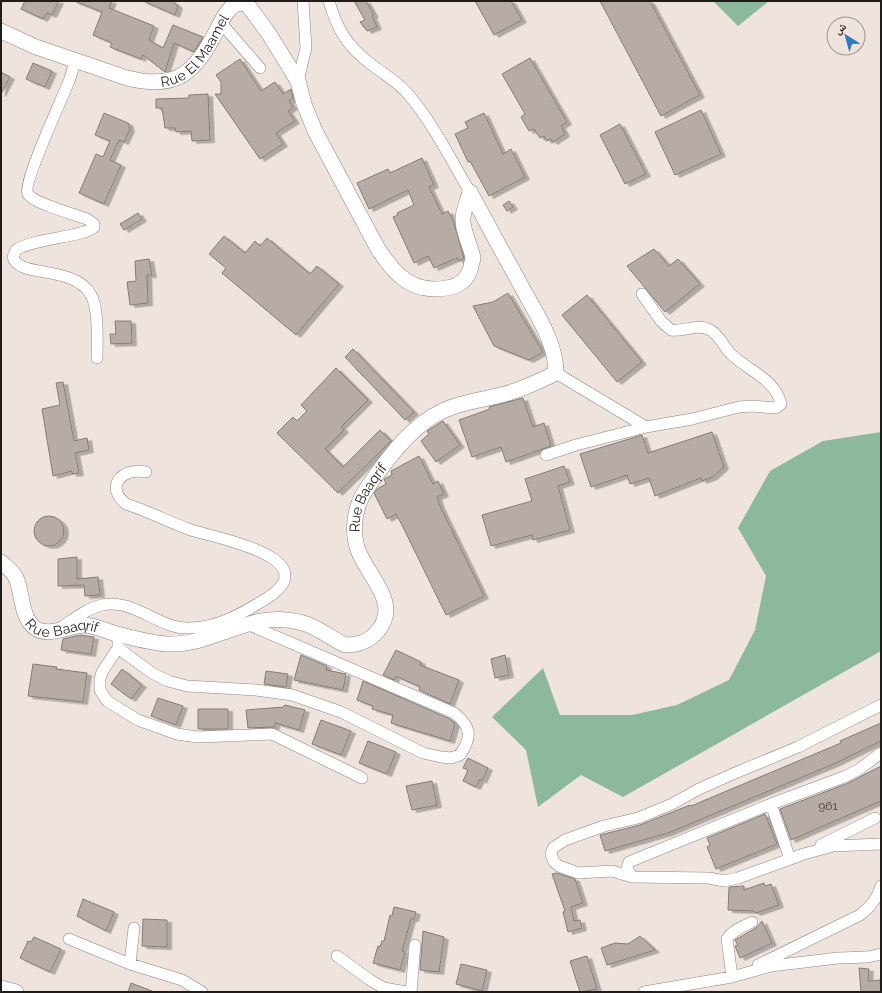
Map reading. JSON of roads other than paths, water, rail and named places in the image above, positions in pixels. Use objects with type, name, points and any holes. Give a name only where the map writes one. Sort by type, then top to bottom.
[{"type":"street","points":[[303,1],[306,48],[298,81],[304,104],[315,131],[370,235],[388,264],[409,283],[422,289],[451,288],[462,282],[469,274],[473,258],[468,246],[463,219],[470,192]]},
{"type":"street","points":[[329,1],[338,29],[343,36],[359,54],[390,77],[408,94],[424,116],[470,192],[545,332],[556,363],[556,373],[646,427]]},
{"type":"street","name":"Rue El Maamel","points":[[1,31],[36,47],[75,60],[141,81],[158,82],[172,80],[185,74],[195,66],[204,55],[221,23],[233,6],[242,3],[247,4],[270,34],[298,81]]},
{"type":"street","points":[[221,23],[260,68]]},
{"type":"street","points":[[75,60],[70,80],[36,160],[27,190],[29,196],[36,200],[87,219],[94,224],[94,227],[85,232],[29,244],[16,250],[13,257],[17,266],[24,269],[65,276],[80,283],[88,290],[92,296],[94,304],[97,358]]},
{"type":"street","points":[[546,454],[576,444],[646,427],[692,419],[739,407],[751,406],[776,408],[781,404],[779,398],[766,381],[730,353],[711,330],[701,328],[671,330],[661,321],[642,294]]},
{"type":"street","name":"Rue Baaqrif","points":[[1,562],[16,578],[25,614],[34,627],[40,631],[57,630],[84,625],[118,641],[167,644],[182,643],[199,639],[266,619],[291,620],[318,628],[345,645],[366,642],[373,637],[384,623],[385,617],[384,596],[361,557],[354,533],[355,517],[359,502],[371,482],[406,438],[438,413],[457,405],[506,393],[556,373]]},
{"type":"street","points":[[57,630],[91,608],[112,604],[136,610],[170,626],[203,628],[219,624],[234,617],[281,588],[284,580],[282,567],[267,553],[253,547],[189,529],[126,504],[117,491],[117,482],[123,474],[129,471],[136,470],[146,472]]},
{"type":"street","points":[[247,624],[454,713],[462,719],[468,728],[469,734],[465,748],[460,755],[451,758],[434,756],[341,712],[292,695],[263,690],[187,686],[152,673],[118,641],[102,672],[100,679],[100,690],[107,701],[138,720],[177,734],[197,737],[272,734],[362,778]]},
{"type":"street","points":[[881,705],[798,747],[735,772],[672,804],[638,818],[604,826],[565,840],[553,848],[551,854],[554,862],[559,866],[578,873],[612,871],[632,877],[709,878],[724,881],[738,878],[804,854],[833,846],[881,844]]},
{"type":"street","points":[[632,877],[627,868],[629,862],[771,804],[844,777],[858,770],[881,753]]},
{"type":"street","points":[[771,804],[790,859]]},
{"type":"street","points":[[804,854],[875,818]]},
{"type":"street","points":[[735,976],[860,915],[871,906],[878,897],[881,886]]},
{"type":"street","points":[[735,976],[727,939],[730,934],[752,922]]},
{"type":"street","points":[[130,964],[134,928]]},
{"type":"street","points":[[69,939],[130,964],[182,980],[202,992]]},
{"type":"street","points":[[411,992],[415,945]]},
{"type":"street","points":[[644,992],[735,976],[771,966],[838,958],[868,957],[881,954]]},
{"type":"street","points":[[337,956],[370,980],[384,988],[406,992]]},
{"type":"street","points":[[1,988],[16,992]]}]
